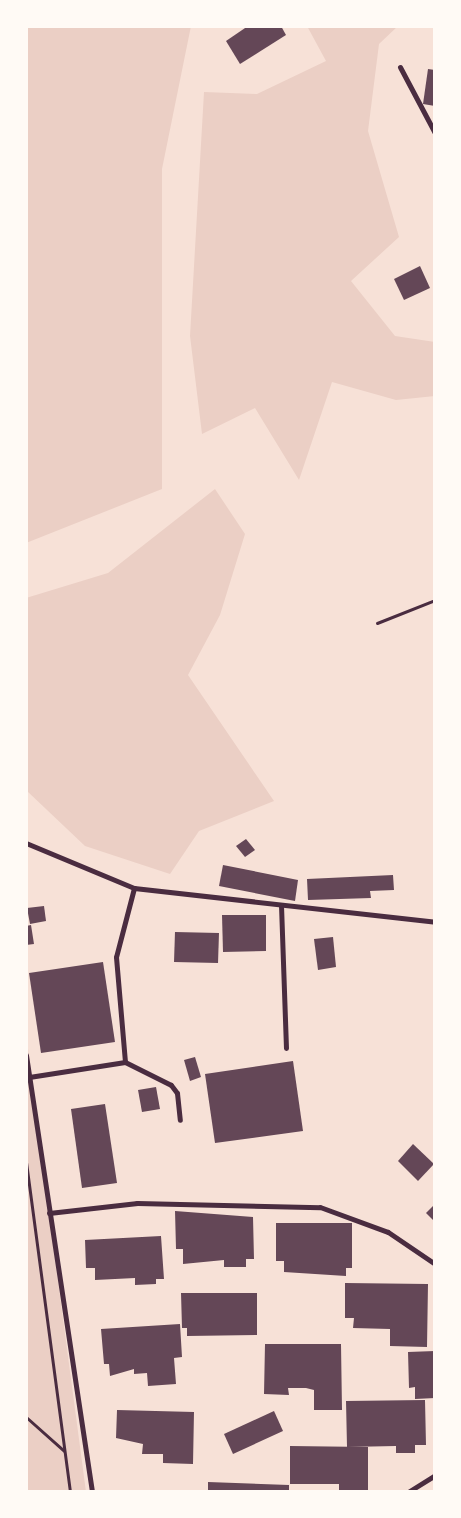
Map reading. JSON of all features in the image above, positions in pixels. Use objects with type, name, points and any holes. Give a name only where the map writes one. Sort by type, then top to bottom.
[{"type":"street","points":[[400,67],[435,133]]},
{"type":"street","points":[[26,843],[134,888],[435,922]]},
{"type":"street","points":[[125,1062],[116,957],[134,888]]},
{"type":"street","points":[[281,905],[286,1048]]},
{"type":"street","points":[[26,1055],[92,1492]]},
{"type":"street","points":[[29,1076],[125,1062],[171,1085],[178,1093],[180,1120]]},
{"type":"street","points":[[49,1213],[137,1203],[320,1207],[388,1232],[435,1264]]},
{"type":"street","points":[[408,1492],[435,1475]]},
{"type":"path","points":[[377,623],[435,600]]},
{"type":"path","points":[[26,1162],[70,1492]]},
{"type":"path","points":[[26,1417],[65,1451]]},
{"type":"shaded area","points":[[26,26],[191,26],[162,169],[162,489],[26,543]]},
{"type":"shaded area","points":[[307,26],[398,26],[379,44],[368,131],[399,237],[351,281],[395,336],[435,342],[435,396],[396,400],[332,382],[299,480],[255,408],[202,434],[190,336],[204,92],[257,94],[326,61]]},
{"type":"shaded area","points":[[215,489],[245,534],[220,615],[188,675],[274,801],[199,831],[170,874],[85,846],[27,791],[26,598],[108,573]]},
{"type":"shaded area","points":[[26,1033],[49,1213],[86,1492],[26,1492]]},
{"type":"building","points":[[248,26],[281,26],[286,35],[240,64],[226,41]]},
{"type":"building","points":[[428,69],[435,70],[435,106],[423,104]]},
{"type":"building","points":[[420,266],[430,288],[404,300],[394,279]]},
{"type":"building","points":[[246,839],[255,850],[245,857],[236,846]]},
{"type":"building","points":[[223,865],[298,880],[295,901],[219,886]]},
{"type":"building","points":[[393,875],[394,890],[370,891],[371,898],[308,900],[307,879]]},
{"type":"building","points":[[44,906],[46,921],[30,924],[27,908]]},
{"type":"building","points":[[222,915],[266,915],[266,951],[223,952]]},
{"type":"building","points":[[31,925],[34,944],[26,945],[26,926]]},
{"type":"building","points":[[175,932],[219,933],[218,963],[174,962]]},
{"type":"building","points":[[333,937],[336,967],[318,970],[314,939]]},
{"type":"building","points":[[103,962],[115,1042],[41,1053],[29,973]]},
{"type":"building","points":[[195,1057],[201,1077],[190,1081],[184,1060]]},
{"type":"building","points":[[293,1061],[303,1131],[215,1143],[205,1074]]},
{"type":"building","points":[[156,1087],[160,1109],[142,1112],[138,1090]]},
{"type":"building","points":[[105,1104],[117,1183],[82,1188],[71,1109]]},
{"type":"building","points":[[413,1144],[434,1164],[418,1181],[398,1161]]},
{"type":"building","points":[[435,1204],[435,1222],[426,1213]]},
{"type":"building","points":[[175,1211],[253,1217],[254,1259],[246,1259],[246,1267],[224,1267],[224,1260],[183,1264],[183,1249],[176,1249]]},
{"type":"building","points":[[276,1223],[352,1223],[352,1268],[346,1268],[346,1276],[284,1272],[284,1261],[276,1261]]},
{"type":"building","points":[[161,1236],[164,1279],[156,1279],[156,1284],[135,1285],[135,1278],[95,1280],[95,1268],[86,1268],[85,1240]]},
{"type":"building","points":[[345,1283],[428,1284],[427,1347],[390,1346],[390,1329],[353,1328],[354,1318],[345,1318]]},
{"type":"building","points":[[181,1293],[257,1293],[257,1335],[187,1336],[187,1328],[182,1328]]},
{"type":"building","points":[[180,1324],[182,1357],[174,1358],[176,1384],[148,1386],[147,1373],[134,1374],[134,1369],[110,1376],[109,1364],[104,1364],[101,1329]]},
{"type":"building","points":[[265,1344],[341,1344],[342,1410],[314,1410],[314,1390],[306,1388],[288,1388],[289,1395],[264,1394]]},
{"type":"building","points":[[435,1351],[435,1398],[415,1399],[415,1387],[409,1388],[408,1352]]},
{"type":"building","points":[[425,1400],[426,1445],[415,1445],[415,1453],[396,1453],[396,1446],[347,1447],[346,1401]]},
{"type":"building","points":[[117,1410],[194,1412],[193,1464],[163,1463],[163,1454],[142,1454],[143,1444],[116,1438]]},
{"type":"building","points":[[274,1411],[283,1431],[233,1454],[224,1434]]},
{"type":"building","points":[[290,1446],[368,1447],[368,1491],[339,1492],[339,1484],[290,1484]]},
{"type":"building","points":[[208,1482],[289,1485],[289,1492],[208,1492]]}]
